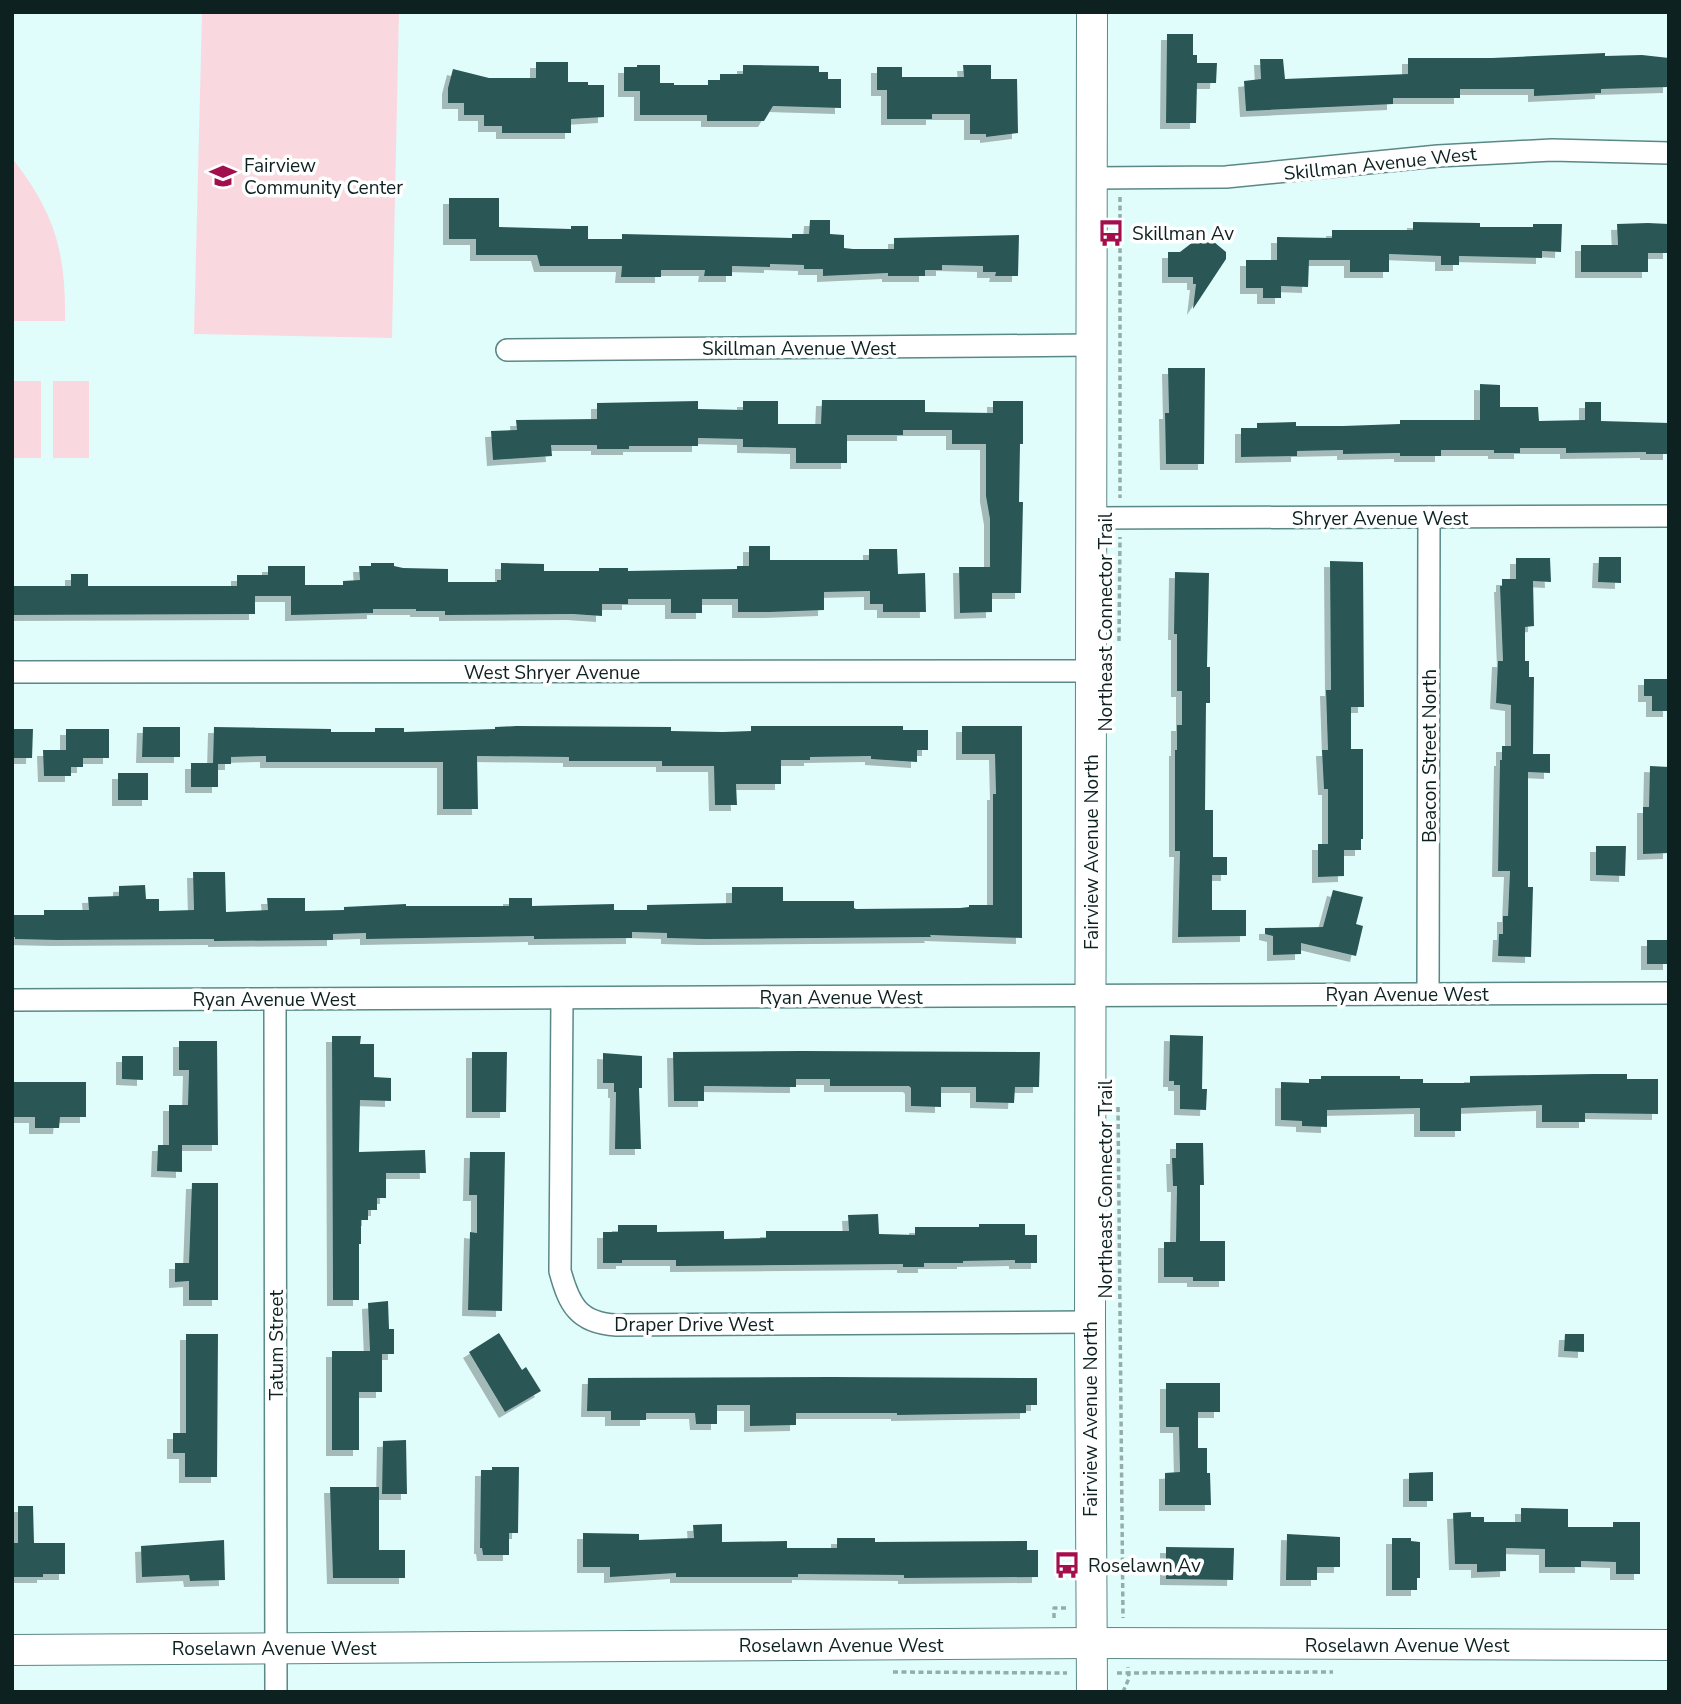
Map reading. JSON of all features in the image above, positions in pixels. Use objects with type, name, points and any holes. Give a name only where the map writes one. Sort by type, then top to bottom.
[{"type":"street","name":"Fairview Avenue North","points":[[1092,12],[1106,178],[1091,345],[1105,518],[1091,671],[1092,1692]]},
{"type":"street","name":"Skillman Avenue West","points":[[1106,178],[1272,174],[1448,155],[1552,149],[1669,153]]},
{"type":"street","name":"Skillman Avenue West","points":[[507,350],[1091,345]]},
{"type":"street","name":"Shryer Avenue West","points":[[1105,518],[1669,516]]},
{"type":"street","name":"Beacon Street North","points":[[1428,994],[1430,517]]},
{"type":"street","name":"West Shryer Avenue","points":[[12,672],[1091,671]]},
{"type":"street","name":"Ryan Avenue West","points":[[12,1000],[1669,993]]},
{"type":"street","name":"Draper Drive West","points":[[562,998],[560,1271],[572,1305],[584,1316],[598,1323],[616,1325],[1090,1322]]},
{"type":"street","name":"Tatum Street","points":[[275,999],[276,1692]]},
{"type":"street","name":"Roselawn Avenue West","points":[[12,1650],[1092,1643],[1669,1645]]},
{"type":"path","name":"Northeast Connector Trail","points":[[1106,178],[1105,518],[1119,642]]},
{"type":"path","name":"Northeast Connector Trail","points":[[1118,1107],[1122,1579],[1129,1678],[1124,1692]]},
{"type":"shaded area","points":[[202,12],[399,12],[392,338],[194,334]]},
{"type":"shaded area","points":[[12,158],[39,197],[55,234],[63,274],[65,321],[12,321]]},
{"type":"shaded area","points":[[12,381],[41,381],[41,458],[12,458]]},
{"type":"shaded area","points":[[53,381],[89,381],[89,458],[53,458]]},
{"type":"building","points":[[1167,34],[1193,34],[1193,55],[1197,55],[1197,63],[1217,63],[1216,83],[1197,83],[1196,123],[1166,123]]},
{"type":"building","points":[[1605,53],[1605,56],[1642,55],[1669,58],[1669,87],[1601,89],[1601,93],[1534,96],[1534,89],[1460,89],[1460,98],[1393,98],[1393,104],[1246,111],[1244,81],[1261,79],[1260,59],[1283,59],[1285,79],[1408,74],[1408,58],[1492,58]]},
{"type":"building","points":[[536,62],[568,62],[568,82],[604,85],[604,117],[571,119],[571,133],[502,133],[502,126],[484,126],[484,115],[464,115],[464,103],[448,103],[448,88],[453,69],[489,78],[536,78]]},
{"type":"building","points":[[660,65],[660,83],[674,85],[708,85],[708,80],[720,80],[720,74],[743,74],[743,65],[819,66],[819,72],[828,72],[828,79],[841,79],[841,108],[773,106],[764,121],[707,121],[707,115],[640,115],[640,91],[624,91],[624,67]]},
{"type":"building","points":[[963,65],[991,65],[991,79],[1017,79],[1018,133],[986,137],[986,134],[970,134],[970,114],[932,114],[932,119],[887,119],[887,90],[877,90],[877,67],[902,67],[902,77],[964,77]]},
{"type":"building","points":[[449,198],[499,198],[499,227],[571,229],[571,226],[588,226],[588,239],[622,239],[622,234],[792,238],[792,234],[809,234],[810,220],[830,220],[830,234],[844,235],[844,248],[853,249],[894,249],[894,238],[1019,235],[1018,276],[995,276],[996,272],[983,272],[983,266],[942,265],[942,270],[925,270],[925,276],[888,276],[888,273],[823,276],[823,269],[804,269],[804,265],[770,264],[770,267],[732,266],[732,276],[704,276],[705,270],[661,270],[661,277],[621,277],[622,266],[540,266],[537,255],[476,255],[476,239],[449,239]]},
{"type":"building","points":[[1413,222],[1480,223],[1480,227],[1562,224],[1561,252],[1542,251],[1542,258],[1459,256],[1459,265],[1441,265],[1441,256],[1389,254],[1389,272],[1350,272],[1350,260],[1309,260],[1308,287],[1281,286],[1281,298],[1263,298],[1263,288],[1246,288],[1246,260],[1277,260],[1277,237],[1332,238],[1332,230],[1413,230]]},
{"type":"building","points":[[1617,224],[1669,224],[1669,253],[1648,253],[1648,272],[1581,272],[1581,245],[1618,245]]},
{"type":"building","points":[[1193,242],[1214,242],[1226,252],[1226,259],[1193,309],[1196,284],[1193,284],[1193,277],[1168,277],[1168,252],[1180,252]]},
{"type":"building","points":[[1168,368],[1205,368],[1204,464],[1166,464]]},
{"type":"building","points":[[1480,384],[1500,385],[1500,407],[1538,407],[1539,421],[1585,420],[1585,402],[1601,402],[1601,421],[1669,423],[1669,454],[1566,453],[1566,448],[1520,448],[1520,453],[1441,450],[1441,456],[1400,456],[1400,453],[1343,454],[1343,450],[1297,451],[1297,456],[1241,457],[1241,428],[1257,428],[1257,423],[1296,422],[1296,426],[1343,426],[1400,424],[1400,420],[1480,420]]},
{"type":"building","points":[[822,400],[925,400],[925,412],[993,413],[993,401],[1023,401],[1019,502],[1023,502],[1021,593],[992,593],[992,612],[960,613],[959,567],[990,567],[990,519],[986,496],[986,444],[952,444],[952,430],[903,430],[903,435],[847,435],[847,463],[796,463],[796,448],[743,447],[743,439],[698,438],[698,446],[597,449],[597,445],[551,445],[552,456],[493,460],[491,431],[517,430],[516,420],[597,419],[597,403],[698,401],[698,409],[743,410],[743,401],[778,401],[778,424],[821,424]]},
{"type":"building","points":[[749,546],[770,546],[770,560],[869,560],[869,549],[897,549],[898,574],[925,573],[926,612],[883,612],[883,604],[870,604],[870,591],[824,592],[824,610],[770,612],[738,612],[738,599],[702,599],[702,613],[671,613],[671,599],[628,599],[628,604],[602,604],[602,616],[445,615],[445,611],[416,609],[291,615],[291,596],[255,596],[255,614],[12,615],[12,586],[71,586],[71,574],[88,574],[88,586],[237,586],[237,575],[268,575],[268,566],[305,566],[305,585],[343,585],[343,581],[360,580],[359,566],[394,563],[394,566],[403,568],[448,569],[448,582],[497,582],[501,580],[501,563],[544,564],[544,571],[599,571],[599,568],[628,568],[628,571],[737,569],[737,566],[749,566]]},
{"type":"building","points":[[1599,557],[1621,557],[1621,583],[1598,582]]},
{"type":"building","points":[[1516,558],[1550,558],[1551,582],[1533,581],[1534,626],[1525,627],[1525,661],[1529,661],[1529,677],[1534,677],[1533,754],[1550,754],[1550,773],[1528,772],[1528,887],[1533,887],[1531,957],[1498,956],[1499,934],[1503,934],[1503,916],[1508,916],[1510,871],[1498,871],[1500,760],[1502,746],[1511,746],[1511,705],[1496,703],[1498,661],[1503,661],[1500,586],[1502,579],[1516,579]]},
{"type":"building","points":[[1330,561],[1363,562],[1364,707],[1351,707],[1351,749],[1363,749],[1363,839],[1361,850],[1344,850],[1344,876],[1318,877],[1318,844],[1328,844],[1328,789],[1324,789],[1322,750],[1328,750],[1326,690],[1331,690]]},
{"type":"building","points":[[1175,572],[1209,573],[1207,667],[1210,667],[1210,703],[1206,703],[1205,810],[1213,810],[1213,857],[1227,857],[1227,875],[1212,875],[1212,910],[1246,910],[1246,936],[1178,937],[1180,851],[1175,851],[1175,750],[1177,725],[1182,725],[1182,691],[1177,691]]},
{"type":"building","points":[[1644,679],[1669,679],[1669,711],[1652,711],[1652,696],[1644,696]]},
{"type":"building","points":[[516,726],[671,727],[671,731],[723,732],[751,731],[751,726],[903,726],[903,730],[928,730],[928,750],[917,750],[917,762],[871,759],[871,756],[781,760],[781,784],[736,784],[737,805],[715,805],[714,766],[662,766],[662,761],[569,761],[569,757],[477,756],[478,809],[443,809],[443,762],[266,762],[266,756],[231,757],[231,764],[218,764],[218,787],[191,787],[191,763],[213,763],[214,727],[331,729],[331,732],[375,732],[375,728],[404,728],[404,732]]},
{"type":"building","points":[[962,726],[1022,726],[1022,938],[930,935],[931,937],[705,939],[667,938],[667,933],[632,932],[632,938],[534,939],[534,936],[366,939],[366,933],[333,934],[333,940],[57,940],[12,937],[12,915],[44,915],[44,910],[89,910],[88,897],[119,896],[119,886],[145,885],[146,899],[159,899],[159,911],[194,910],[193,872],[225,872],[226,912],[268,910],[267,898],[305,898],[305,911],[406,904],[509,906],[509,898],[532,898],[532,906],[614,904],[614,910],[647,910],[647,905],[732,903],[732,887],[783,887],[783,901],[854,901],[856,909],[993,905],[995,754],[962,754]]},
{"type":"building","points":[[143,727],[180,727],[180,757],[142,757]]},
{"type":"building","points":[[12,729],[33,729],[32,758],[12,758]]},
{"type":"building","points":[[66,729],[109,729],[109,758],[83,758],[83,767],[71,767],[71,776],[44,776],[43,750],[66,750]]},
{"type":"building","points":[[1650,766],[1669,767],[1669,853],[1643,854],[1643,807],[1649,807]]},
{"type":"building","points":[[118,773],[148,773],[148,800],[118,800]]},
{"type":"building","points":[[1596,846],[1626,846],[1625,876],[1596,875]]},
{"type":"building","points":[[1333,890],[1363,897],[1356,924],[1363,926],[1356,956],[1301,943],[1301,954],[1273,955],[1273,936],[1265,934],[1265,928],[1323,927]]},
{"type":"building","points":[[1647,940],[1669,940],[1669,964],[1647,964]]},
{"type":"building","points":[[1170,1035],[1203,1036],[1202,1089],[1207,1089],[1206,1110],[1180,1109],[1180,1085],[1169,1081]]},
{"type":"building","points":[[332,1036],[361,1036],[360,1044],[374,1044],[374,1077],[391,1078],[391,1101],[360,1100],[359,1152],[425,1150],[426,1173],[386,1173],[386,1198],[377,1198],[377,1210],[368,1210],[368,1220],[361,1220],[359,1300],[333,1300]]},
{"type":"building","points":[[179,1041],[217,1041],[218,1145],[169,1145],[169,1105],[188,1105],[189,1070],[179,1070]]},
{"type":"building","points":[[472,1052],[507,1052],[506,1112],[472,1112]]},
{"type":"building","points":[[673,1052],[1040,1052],[1039,1087],[1015,1087],[1014,1103],[976,1102],[976,1087],[941,1087],[941,1107],[911,1106],[909,1086],[830,1086],[830,1079],[796,1079],[796,1087],[704,1086],[704,1101],[674,1101]]},
{"type":"building","points":[[603,1053],[642,1056],[642,1088],[639,1088],[641,1149],[615,1149],[616,1092],[614,1083],[603,1083]]},
{"type":"building","points":[[122,1056],[143,1056],[143,1080],[122,1079]]},
{"type":"building","points":[[1627,1074],[1627,1079],[1658,1079],[1658,1114],[1585,1113],[1585,1122],[1542,1122],[1542,1105],[1461,1108],[1461,1131],[1420,1131],[1420,1108],[1327,1110],[1327,1127],[1302,1126],[1302,1121],[1281,1120],[1281,1082],[1309,1083],[1309,1079],[1321,1079],[1321,1076],[1400,1076],[1400,1079],[1423,1079],[1423,1083],[1470,1083],[1470,1076]]},
{"type":"building","points":[[12,1082],[86,1082],[86,1117],[60,1117],[59,1128],[35,1128],[35,1117],[12,1117]]},
{"type":"building","points":[[1176,1143],[1203,1143],[1204,1185],[1200,1185],[1200,1241],[1225,1241],[1225,1281],[1164,1277],[1164,1242],[1176,1242],[1177,1186],[1173,1186],[1172,1158],[1176,1158]]},
{"type":"building","points":[[158,1145],[182,1145],[182,1172],[157,1171]]},
{"type":"building","points":[[470,1152],[505,1152],[502,1311],[468,1310],[470,1232],[477,1233],[477,1195],[469,1195]]},
{"type":"building","points":[[192,1183],[218,1183],[218,1300],[189,1300],[189,1281],[175,1282],[175,1263],[189,1263]]},
{"type":"building","points":[[878,1214],[879,1234],[915,1235],[915,1227],[1025,1224],[1025,1235],[1037,1235],[1037,1263],[1015,1263],[1015,1260],[963,1261],[903,1267],[903,1264],[676,1266],[676,1260],[622,1260],[622,1263],[603,1263],[603,1232],[618,1232],[618,1225],[657,1225],[657,1232],[724,1231],[724,1239],[766,1238],[766,1231],[849,1231],[848,1215]]},
{"type":"building","points":[[388,1301],[389,1329],[394,1329],[394,1354],[382,1354],[382,1392],[359,1392],[359,1450],[332,1450],[332,1351],[370,1351],[368,1303]]},
{"type":"building","points":[[499,1333],[522,1370],[526,1367],[541,1391],[505,1412],[469,1352]]},
{"type":"building","points":[[186,1334],[218,1334],[217,1477],[185,1477],[185,1453],[173,1453],[173,1433],[186,1433]]},
{"type":"building","points":[[1565,1334],[1584,1334],[1584,1352],[1564,1351]]},
{"type":"building","points":[[588,1378],[1037,1378],[1037,1405],[1026,1405],[1026,1413],[796,1413],[796,1425],[750,1426],[750,1405],[717,1405],[717,1424],[696,1424],[695,1413],[646,1413],[646,1420],[611,1420],[611,1411],[587,1411]]},
{"type":"building","points":[[1166,1383],[1220,1383],[1220,1412],[1198,1412],[1198,1448],[1207,1448],[1211,1505],[1165,1505],[1165,1473],[1180,1472],[1179,1427],[1166,1427]]},
{"type":"building","points":[[406,1440],[407,1494],[382,1494],[383,1441]]},
{"type":"building","points":[[492,1467],[519,1467],[518,1533],[509,1533],[509,1555],[483,1555],[480,1548],[481,1470],[492,1470]]},
{"type":"building","points":[[1433,1472],[1433,1501],[1409,1501],[1409,1473]]},
{"type":"building","points":[[330,1487],[379,1487],[379,1550],[405,1550],[405,1578],[333,1578]]},
{"type":"building","points":[[18,1506],[33,1506],[34,1543],[65,1543],[65,1574],[12,1577],[12,1543],[18,1543]]},
{"type":"building","points":[[1521,1508],[1568,1509],[1568,1527],[1613,1527],[1613,1522],[1640,1522],[1640,1574],[1616,1574],[1616,1562],[1581,1561],[1581,1567],[1545,1567],[1545,1549],[1506,1548],[1506,1571],[1477,1572],[1477,1564],[1455,1564],[1453,1513],[1471,1512],[1471,1517],[1484,1517],[1484,1522],[1521,1522]]},
{"type":"building","points":[[722,1524],[722,1542],[787,1541],[787,1548],[837,1548],[837,1538],[875,1538],[875,1542],[1027,1541],[1027,1550],[1038,1550],[1038,1577],[904,1578],[904,1575],[798,1574],[798,1577],[676,1577],[676,1573],[610,1577],[610,1567],[583,1567],[583,1533],[639,1534],[639,1540],[694,1538],[693,1525]]},
{"type":"building","points":[[1287,1534],[1340,1537],[1340,1567],[1317,1567],[1317,1580],[1286,1580]]},
{"type":"building","points":[[1392,1538],[1411,1538],[1411,1541],[1420,1542],[1420,1578],[1417,1578],[1417,1590],[1392,1590]]},
{"type":"building","points":[[224,1540],[225,1580],[190,1581],[189,1575],[142,1577],[141,1546]]},
{"type":"building","points":[[1166,1547],[1234,1548],[1233,1580],[1166,1579]]},
{"type":"place","name":"Fairview Community Center","points":[[223,176]]},
{"type":"place","name":"Skillman Av","points":[[1111,233]]},
{"type":"place","name":"Roselawn Av","points":[[1067,1565]]}]
